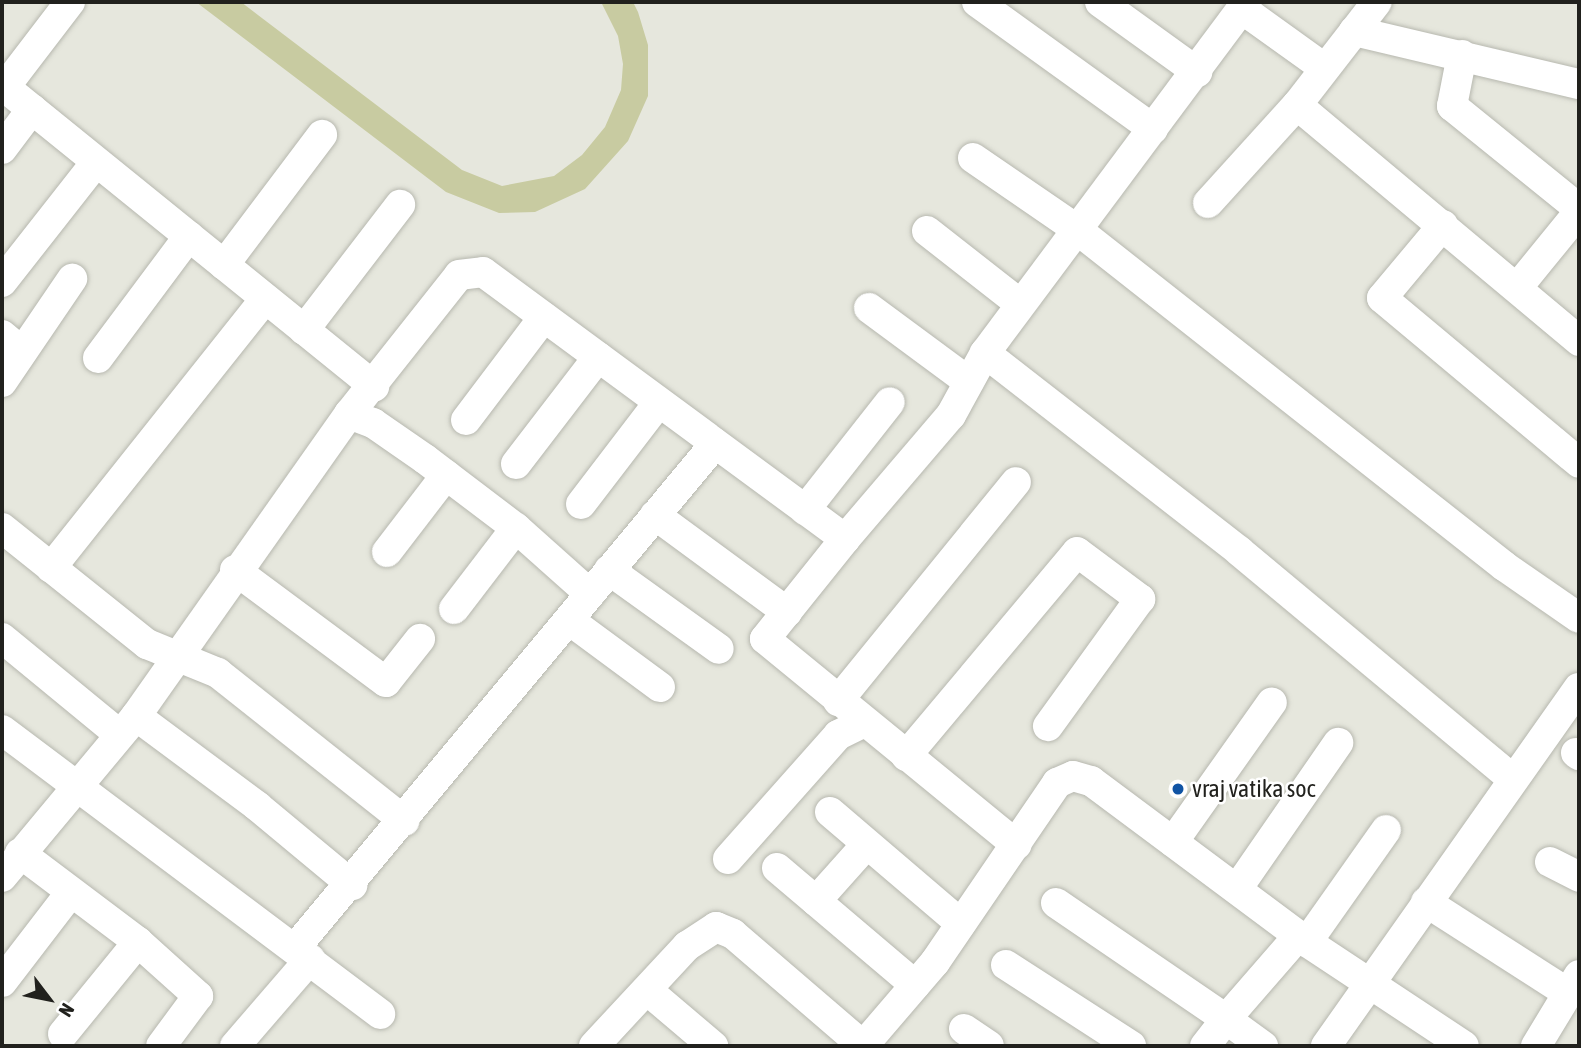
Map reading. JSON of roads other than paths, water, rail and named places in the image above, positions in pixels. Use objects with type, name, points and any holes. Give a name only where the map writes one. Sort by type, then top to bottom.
[{"type":"street","points":[[69,2],[3,86],[374,386]]},
{"type":"street","points":[[977,2],[1153,129]]},
{"type":"street","points":[[1100,2],[1197,72]]},
{"type":"street","points":[[1208,203],[1297,105],[1377,2]]},
{"type":"street","points":[[1017,845],[765,639],[845,539],[951,415],[985,353],[1020,304],[1245,6],[1324,68]]},
{"type":"street","points":[[1353,31],[1579,84]]},
{"type":"street","points":[[1462,55],[1452,106],[1579,210],[1517,288]]},
{"type":"street","points":[[1297,105],[1579,341]]},
{"type":"street","points":[[2,149],[32,109]]},
{"type":"street","points":[[224,265],[322,135]]},
{"type":"street","points":[[973,158],[1075,228],[1504,566],[1579,618]]},
{"type":"street","points":[[2,282],[96,162]]},
{"type":"street","points":[[304,330],[400,205]]},
{"type":"street","points":[[1443,225],[1382,298],[1579,463]]},
{"type":"street","points":[[927,231],[1020,304]]},
{"type":"street","points":[[98,358],[189,236]]},
{"type":"street","points":[[2,877],[127,725],[235,570],[349,415],[466,271],[482,272],[845,539]]},
{"type":"street","points":[[2,382],[12,343],[72,279]]},
{"type":"street","points":[[51,568],[265,299]]},
{"type":"street","points":[[869,308],[969,382]]},
{"type":"street","points":[[466,421],[544,317]]},
{"type":"street","points":[[985,353],[1239,551],[1513,779]]},
{"type":"street","points":[[516,464],[598,357]]},
{"type":"street","points":[[581,504],[659,402]]},
{"type":"street","points":[[805,510],[890,402]]},
{"type":"street","points":[[349,415],[373,424],[446,475],[516,528],[590,594]]},
{"type":"street","points":[[242,1044],[352,886],[715,444]]},
{"type":"street","points":[[387,552],[446,475]]},
{"type":"street","points":[[838,701],[1016,482]]},
{"type":"street","points":[[655,515],[787,612]]},
{"type":"street","points":[[2,528],[131,632],[174,657],[196,660],[218,673],[405,821]]},
{"type":"street","points":[[454,609],[516,528]]},
{"type":"street","points":[[906,756],[1076,551],[1140,599],[1048,726]]},
{"type":"street","points":[[235,570],[386,682],[419,639]]},
{"type":"street","points":[[609,570],[719,649]]},
{"type":"street","points":[[569,620],[660,687]]},
{"type":"street","points":[[2,638],[127,725],[257,806],[352,886]]},
{"type":"street","points":[[1326,1046],[1579,688]]},
{"type":"street","points":[[1173,842],[1272,702]]},
{"type":"street","points":[[728,859],[838,735],[865,722]]},
{"type":"street","points":[[2,730],[74,788],[303,953],[380,1014]]},
{"type":"street","points":[[1237,889],[1339,743]]},
{"type":"street","points":[[594,1046],[687,946],[716,928],[733,934],[863,1046],[915,985],[961,924],[1057,783],[1073,776],[1091,780],[1303,939],[1464,1046]]},
{"type":"street","points":[[830,812],[961,924]]},
{"type":"street","points":[[1205,1046],[1226,1019],[1303,939],[1386,830]]},
{"type":"street","points":[[816,901],[867,844]]},
{"type":"street","points":[[20,853],[138,942],[198,996],[161,1046]]},
{"type":"street","points":[[1550,862],[1579,877]]},
{"type":"street","points":[[777,868],[915,985]]},
{"type":"street","points":[[2,982],[71,892]]},
{"type":"street","points":[[1426,902],[1574,984],[1536,1046]]},
{"type":"street","points":[[1056,903],[1263,1046]]},
{"type":"street","points":[[63,1034],[138,942]]},
{"type":"street","points":[[1006,965],[1131,1046]]},
{"type":"street","points":[[647,990],[713,1046]]},
{"type":"street","points":[[964,1029],[989,1046]]},
{"type":"place","name":"vraj vatika soc","points":[[1178,789]]}]
